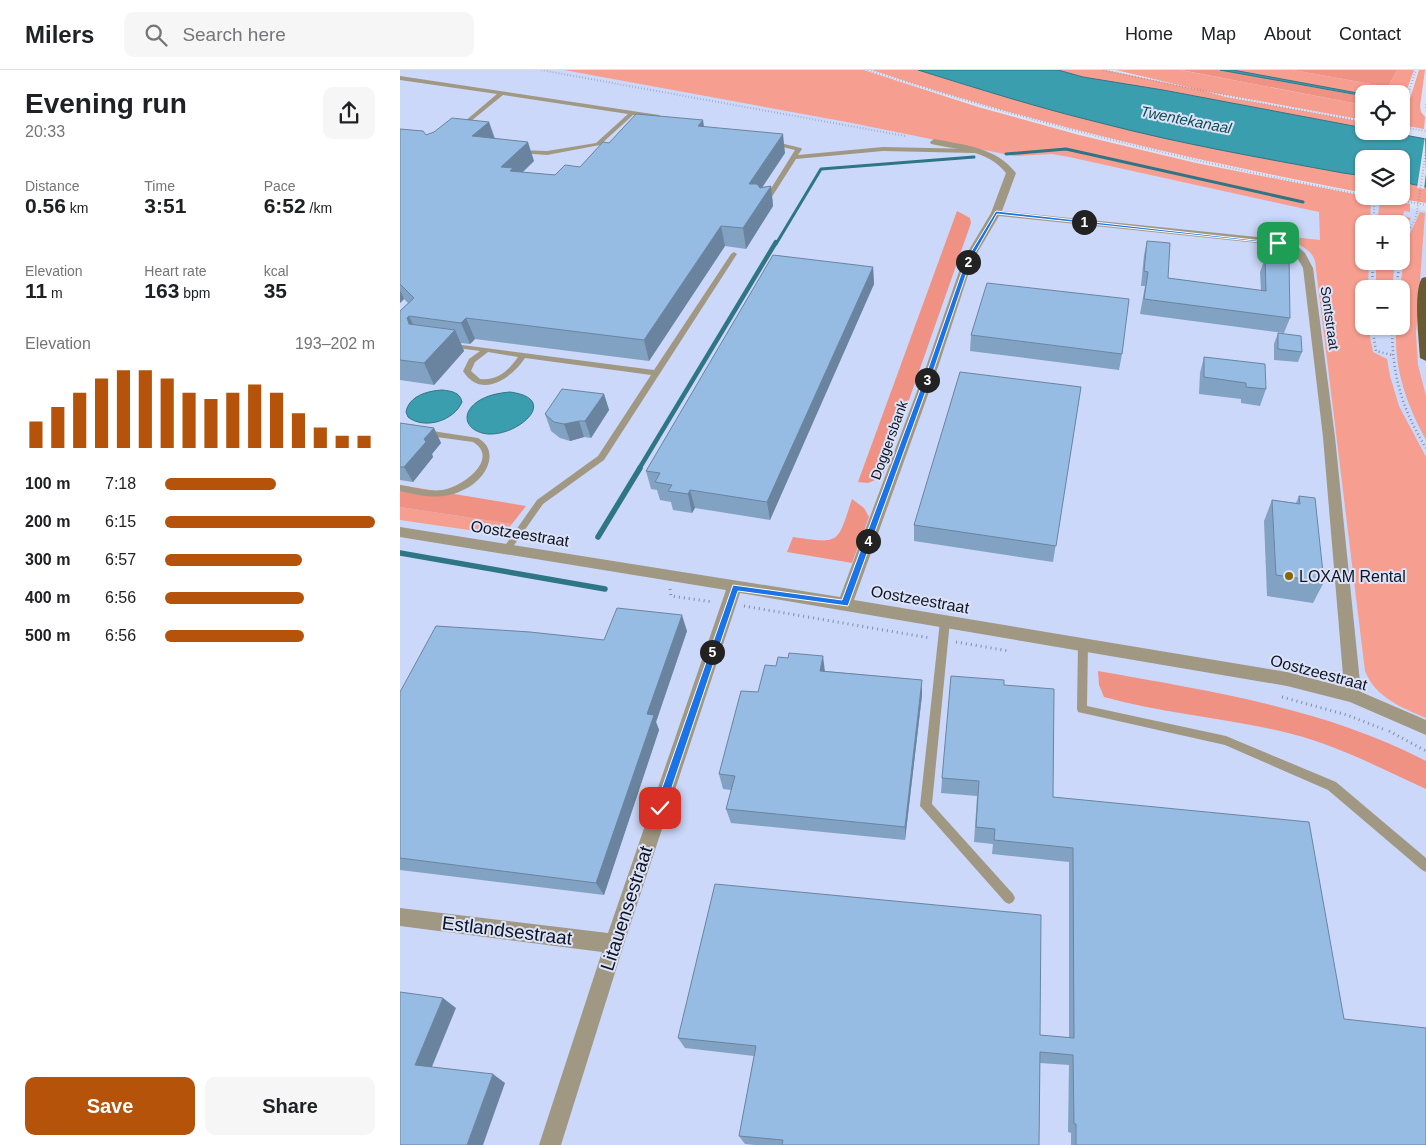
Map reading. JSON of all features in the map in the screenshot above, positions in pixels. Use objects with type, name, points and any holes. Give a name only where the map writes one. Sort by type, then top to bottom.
[{"type":"main road","points":[[1426,280],[1424,283],[1423,320],[1426,358]]},
{"type":"street","name":"Doggersbank","points":[[845,604],[932,366],[968,260],[996,213],[1011,173],[1008,168],[993,158],[974,151],[934,142]]},
{"type":"street","name":"Sontstraat","points":[[996,213],[1267,241],[1293,247],[1303,256],[1308,268],[1319,345],[1353,696]]},
{"type":"street","name":"Oostzeestraat","points":[[400,532],[845,604],[1286,679],[1353,696],[1426,728]]},
{"type":"street","name":"Litauensestraat","points":[[550,1145],[614,944],[735,587]]},
{"type":"street","name":"Estlandsestraat","points":[[400,917],[614,944]]},
{"type":"lane","points":[[400,78],[665,118]]},
{"type":"lane","points":[[457,131],[502,93]]},
{"type":"lane","points":[[520,151],[547,153],[598,144],[632,113]]},
{"type":"lane","points":[[762,141],[798,149],[764,204]]},
{"type":"lane","points":[[794,157],[883,150],[974,151]]},
{"type":"lane","points":[[507,549],[540,502],[602,458],[734,254]]},
{"type":"lane","points":[[440,344],[656,373]]},
{"type":"lane","points":[[486,350],[472,361],[467,370],[471,378],[490,381],[505,376],[514,368],[523,355]]},
{"type":"lane","points":[[400,429],[474,440],[483,445],[486,452],[482,470],[478,477],[457,489],[436,494],[400,488]]},
{"type":"lane","points":[[945,621],[926,806],[1009,898]]},
{"type":"lane","points":[[1083,644],[1082,710],[1226,740],[1332,786],[1426,866]]},
{"type":"path","points":[[541,70],[934,142]]},
{"type":"path","points":[[868,70],[968,102],[1081,134],[1200,162],[1355,193]]},
{"type":"path","points":[[1103,70],[1276,106],[1355,119]]},
{"type":"path","points":[[1410,88],[1416,70]]},
{"type":"path","points":[[1426,104],[1426,110]]},
{"type":"path","points":[[1410,129],[1426,132]]},
{"type":"path","points":[[1410,227],[1416,218],[1426,150]]},
{"type":"path","points":[[1410,202],[1426,205]]},
{"type":"path","points":[[1373,335],[1376,351],[1392,355]]},
{"type":"path","points":[[1392,335],[1395,380],[1404,409],[1426,448]]},
{"type":"shaded area","points":[[400,70],[852,70],[958,105],[1183,166],[1355,198],[1355,205],[1394,205],[1426,211],[1426,1145],[400,1145]]},
{"type":"shaded area","points":[[564,70],[864,70],[978,107],[1079,135],[1196,163],[1355,194],[1355,205],[1371,205],[1370,215],[1355,215],[1355,270],[1369,270],[1368,280],[1355,280],[1355,335],[1370,335],[1373,352],[1387,359],[1399,406],[1426,457],[1426,718],[1383,695],[1365,671],[1315,261],[1307,249],[1265,234],[1320,240],[1319,212],[1069,157],[1052,154],[1014,156],[852,123]]},
{"type":"shaded area","points":[[872,70],[918,70],[988,92],[1249,155],[1355,174],[1355,191],[1239,168],[1116,140],[993,108]]},
{"type":"shaded area","points":[[1058,70],[1105,70],[1200,90],[1116,70],[1180,70],[1355,103],[1355,118],[1204,91],[1226,97],[1355,120],[1355,126],[1163,90],[1083,77]]},
{"type":"shaded area","points":[[1181,70],[1220,70],[1355,95],[1355,103]]},
{"type":"shaded area","points":[[1233,70],[1293,70],[1377,85],[1355,85],[1355,93]]},
{"type":"shaded area","points":[[1293,70],[1397,70],[1389,85],[1377,85]]},
{"type":"shaded area","points":[[1397,70],[1414,70],[1409,85],[1389,85]]},
{"type":"shaded area","points":[[1419,70],[1425,70],[1420,106],[1421,112],[1425,117],[1424,129],[1410,127],[1410,99]]},
{"type":"shaded area","points":[[1410,184],[1426,187],[1426,203],[1410,200]]},
{"type":"shaded area","points":[[1379,205],[1410,205],[1410,212],[1404,211],[1403,215],[1378,215]]},
{"type":"shaded area","points":[[957,211],[970,218],[971,223],[882,477],[868,483],[858,482]]},
{"type":"shaded area","points":[[1420,212],[1425,213],[1416,334],[1418,365],[1426,396],[1426,440],[1407,399],[1397,357],[1396,335],[1410,335],[1410,280],[1401,280],[1402,270],[1410,270],[1410,233]]},
{"type":"shaded area","points":[[1376,270],[1394,270],[1393,280],[1376,280]]},
{"type":"shaded area","points":[[400,485],[526,506],[512,524],[400,507]]},
{"type":"shaded area","points":[[852,499],[864,508],[869,517],[852,563],[787,552],[793,537],[829,540],[835,537],[843,525]]},
{"type":"shaded area","points":[[400,507],[512,524],[503,535],[400,520]]},
{"type":"shaded area","points":[[1098,671],[1224,694],[1348,727],[1426,761],[1426,789],[1343,751],[1292,734],[1150,708],[1104,697],[1099,685]]},
{"type":"water","name":"Twentekanaal","points":[[918,70],[1058,70],[1083,77],[1355,126],[1355,140],[1410,140],[1410,136],[1426,139],[1426,187],[1410,184],[1410,150],[1355,150],[1355,175],[1161,138],[1009,98]]},
{"type":"water","points":[[1220,70],[1233,70],[1355,93],[1355,94]]},
{"type":"water","points":[[442,390],[455,393],[462,402],[458,409],[446,419],[438,422],[422,423],[408,417],[406,412],[415,398],[425,393]]},
{"type":"water","points":[[510,392],[525,396],[532,402],[533,409],[522,423],[500,433],[488,434],[481,433],[471,426],[467,417],[471,407],[485,398]]},
{"type":"pier","points":[[1425,136],[1426,173],[1424,189],[1417,188]]},
{"type":"building","points":[[636,114],[703,120],[698,126],[783,134],[749,184],[757,184],[760,188],[771,186],[743,228],[721,226],[644,340],[466,318],[461,323],[409,316],[407,318],[409,324],[455,330],[424,363],[400,360],[400,311],[414,298],[400,284],[400,129],[423,131],[426,135],[434,132],[452,118],[489,122],[472,136],[528,142],[501,167],[513,168],[510,171],[555,175],[565,165],[580,167],[603,142],[609,143]]},
{"type":"building","points":[[1147,241],[1170,243],[1168,278],[1266,291],[1265,258],[1289,260],[1290,318],[1144,299],[1148,272],[1144,271]]},
{"type":"building","points":[[773,255],[873,267],[767,502],[690,490],[688,494],[668,491],[672,485],[655,482],[660,473],[646,471]]},
{"type":"building","points":[[987,283],[1129,299],[1122,354],[971,335]]},
{"type":"building","points":[[1278,333],[1301,336],[1302,352],[1278,349]]},
{"type":"building","points":[[1204,357],[1265,364],[1266,389],[1246,387],[1246,383],[1204,377]]},
{"type":"building","points":[[960,372],[1081,387],[1056,546],[914,525]]},
{"type":"building","points":[[562,389],[604,394],[585,421],[564,424],[554,422],[545,414]]},
{"type":"building","points":[[400,423],[434,428],[424,439],[426,442],[404,467],[400,467]]},
{"type":"building","points":[[1299,496],[1315,498],[1324,582],[1276,575],[1272,500],[1300,504]]},
{"type":"building","points":[[617,608],[682,615],[647,714],[654,715],[596,883],[400,858],[400,692],[436,626],[530,632],[604,640]]},
{"type":"building","points":[[789,653],[823,656],[820,671],[922,680],[905,827],[726,809],[735,776],[719,774],[741,691],[758,692],[765,665],[776,666],[778,657],[788,658]]},
{"type":"building","points":[[951,676],[1004,680],[1004,685],[1054,689],[1053,797],[1309,822],[1344,1019],[1426,1028],[1426,1145],[1076,1145],[1073,1055],[1040,1052],[1039,1145],[782,1145],[783,1140],[739,1136],[756,1046],[678,1038],[715,884],[1041,915],[1040,1035],[1074,1038],[1073,848],[994,840],[995,829],[976,827],[979,781],[942,778]]},
{"type":"building","points":[[400,992],[443,998],[415,1065],[493,1074],[467,1145],[400,1145]]},
{"type":"waterway","points":[[1006,154],[1066,149],[1303,202]]},
{"type":"waterway","points":[[776,244],[821,169],[974,157]]},
{"type":"waterway","points":[[639,469],[776,242]]},
{"type":"waterway","points":[[598,537],[640,468]]},
{"type":"waterway","points":[[400,553],[605,589]]},
{"type":"place","name":"LOXAM Rental","points":[[1289,576]]},
{"type":"route","points":[[660,808],[735,587],[845,604],[932,366],[968,260],[975,245],[996,213],[1278,243]]}]
